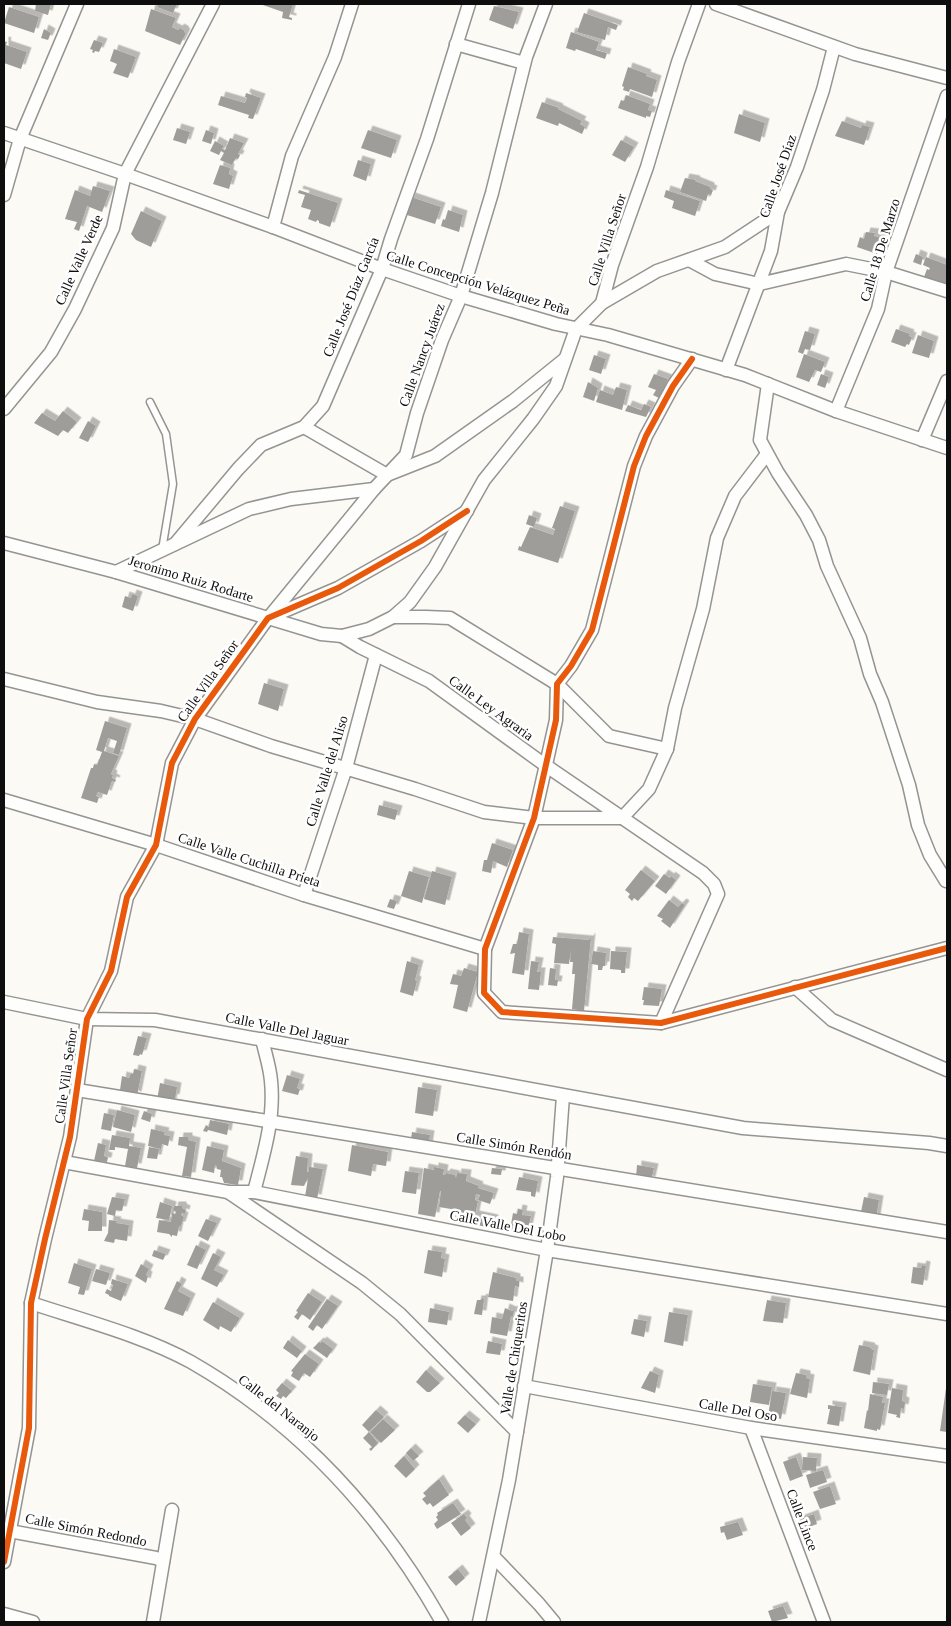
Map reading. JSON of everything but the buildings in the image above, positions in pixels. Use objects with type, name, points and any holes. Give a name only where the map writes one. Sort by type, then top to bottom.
[{"type":"street","points":[[4,195],[20,139],[77,4]]},
{"type":"street","name":"Calle Valle Verde","points":[[4,409],[51,352],[75,309],[113,228],[125,174],[213,4]]},
{"type":"street","points":[[273,227],[292,156],[335,57],[352,4]]},
{"type":"street","name":"Calle José Díaz García","points":[[175,544],[232,476],[261,445],[304,426],[323,406],[382,269],[391,239],[428,139],[469,4]]},
{"type":"street","name":"Calle Nancy Juárez","points":[[268,618],[374,489],[406,455],[416,413],[442,340],[461,296],[492,193],[524,64],[546,4]]},
{"type":"street","name":"Calle Villa Señor","points":[[369,629],[393,617],[410,602],[435,568],[484,480],[534,419],[556,386],[576,329],[602,303],[612,265],[647,167],[678,62],[699,4]]},
{"type":"street","points":[[716,4],[834,47],[947,78]]},
{"type":"street","points":[[456,44],[524,64]]},
{"type":"street","name":"Calle José Díaz","points":[[726,370],[771,251],[778,212],[797,167],[823,90],[834,47]]},
{"type":"street","name":"Calle 18 De Marzo","points":[[836,411],[878,309],[886,272],[947,96]]},
{"type":"street","name":"Calle Concepción Velázquez Peña","points":[[4,133],[125,174],[273,227],[382,269],[461,296],[576,329],[608,335],[692,359],[768,384],[836,411],[947,448]]},
{"type":"street","points":[[602,303],[657,271],[725,247],[778,212]]},
{"type":"street","points":[[689,260],[715,274],[759,284],[846,264],[886,272],[947,291]]},
{"type":"street","points":[[304,426],[387,475],[435,456],[513,401],[566,359]]},
{"type":"street","points":[[692,359],[673,386],[646,436],[634,466],[592,630],[571,666],[557,684],[556,720],[534,818],[485,949],[484,994],[502,1012],[661,1022],[947,948]]},
{"type":"street","points":[[922,440],[947,381]]},
{"type":"street","points":[[768,384],[760,440],[806,515],[819,540],[827,566],[860,638],[870,674],[882,702],[909,784],[918,825],[930,855],[946,881],[947,879]]},
{"type":"street","points":[[4,679],[97,702],[161,711],[195,719],[271,746],[415,788],[484,812],[534,818],[622,818],[649,789],[666,749],[675,708],[703,608],[717,538],[735,496],[767,454]]},
{"type":"street","points":[[116,572],[249,509],[291,499],[374,489]]},
{"type":"street","name":"Calle Villa Señor","points":[[4,1562],[7,1530],[29,1428],[31,1303],[70,1137],[87,1018],[111,971],[127,897],[156,845],[172,763],[195,719],[268,618],[338,588],[421,541],[467,511]]},
{"type":"street","name":"Jeronimo Ruiz Rodarte","points":[[4,543],[116,572],[321,634],[342,636],[369,629]]},
{"type":"street","points":[[393,617],[450,618],[557,684],[609,736],[666,749]]},
{"type":"street","name":"Calle Ley Agraria","points":[[342,636],[429,681],[545,765],[703,873],[714,884],[718,894],[661,1022]]},
{"type":"street","name":"Calle Valle del Aliso","points":[[304,894],[346,768],[376,655]]},
{"type":"street","name":"Calle Valle Cuchilla Prieta","points":[[4,800],[156,845],[304,894],[485,949]]},
{"type":"street","points":[[795,987],[832,1020],[947,1070]]},
{"type":"street","name":"Calle Valle Del Jaguar","points":[[4,1002],[87,1018],[155,1020],[564,1096]]},
{"type":"street","points":[[254,1192],[268,1137],[270,1121],[271,1081],[262,1040]]},
{"type":"street","name":"Calle Simón Rendón","points":[[77,1090],[947,1232]]},
{"type":"street","points":[[564,1096],[743,1128],[947,1146]]},
{"type":"street","name":"Valle de Chiqueritos","points":[[479,1622],[494,1557],[517,1432],[547,1250],[564,1096]]},
{"type":"street","name":"Calle Valle Del Lobo","points":[[64,1162],[228,1192],[254,1192],[547,1250],[947,1314]]},
{"type":"street","points":[[228,1192],[362,1283],[400,1314],[517,1432]]},
{"type":"street","name":"Calle del Naranjo","points":[[31,1303],[149,1344],[190,1362],[284,1427],[310,1449],[353,1495],[394,1546],[442,1622]]},
{"type":"street","name":"Calle Del Oso","points":[[524,1386],[751,1428],[947,1456]]},
{"type":"street","name":"Calle Lince","points":[[751,1428],[824,1622]]},
{"type":"street","points":[[153,1622],[172,1510]]},
{"type":"street","name":"Calle Simón Redondo","points":[[7,1530],[156,1558],[163,1561]]},
{"type":"street","points":[[494,1557],[554,1622]]},
{"type":"street","points":[[4,1614],[32,1622]]},
{"type":"lane","points":[[150,402],[166,434],[173,484],[162,550]]},
{"type":"cycle path","points":[[692,359],[673,386],[646,436],[634,466],[592,630],[571,666],[557,684],[556,720],[534,818],[485,949],[484,993],[502,1012],[661,1023],[947,948]]},
{"type":"cycle path","points":[[4,1562],[29,1428],[31,1303],[70,1137],[87,1019],[111,971],[127,897],[156,845],[172,763],[195,719],[268,618],[338,588],[421,541],[467,511]]}]
